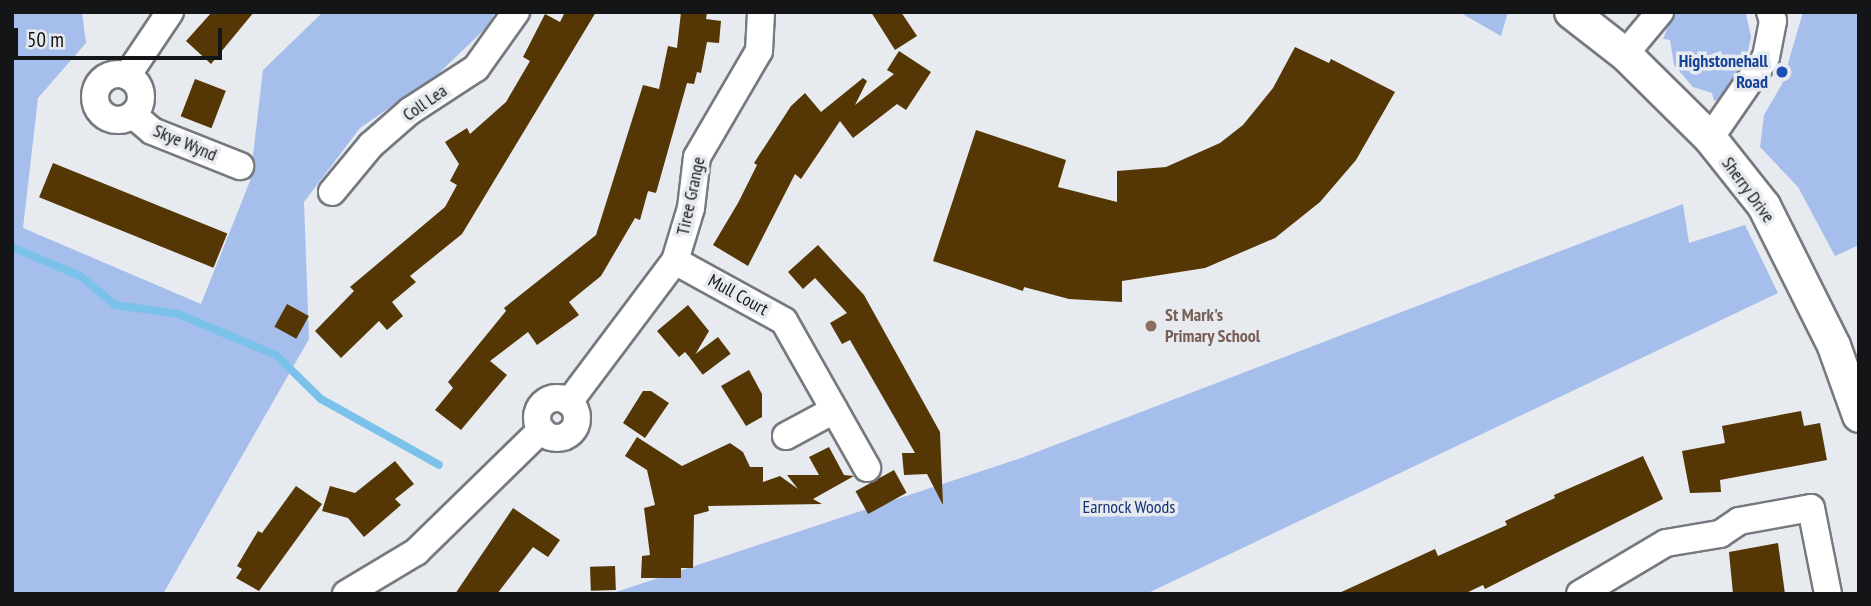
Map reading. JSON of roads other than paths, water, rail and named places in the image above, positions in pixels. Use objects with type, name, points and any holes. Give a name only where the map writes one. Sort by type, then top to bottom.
[{"type":"street","points":[[127,76],[170,12]]},
{"type":"street","name":"Coll Lea","points":[[332,192],[371,145],[410,111],[476,68],[516,12]]},
{"type":"street","name":"Tiree Grange","points":[[346,594],[416,552],[541,430],[540,407],[553,398],[569,402],[675,261],[691,208],[697,157],[758,51],[761,12]]},
{"type":"street","name":"Sherry Drive","points":[[1571,12],[1625,54],[1710,138],[1764,206],[1811,295],[1858,413]]},
{"type":"street","points":[[1625,54],[1660,12]]},
{"type":"street","points":[[1710,138],[1766,57],[1773,21],[1769,12]]},
{"type":"street","name":"Skye Wynd","points":[[127,76],[141,94],[133,115],[111,120],[96,104],[102,80],[127,76]]},
{"type":"street","name":"Skye Wynd","points":[[133,115],[152,131],[240,166]]},
{"type":"street","name":"Mull Court","points":[[675,261],[784,321],[867,468]]},
{"type":"street","points":[[786,436],[835,410]]},
{"type":"street","points":[[1580,594],[1666,543],[1720,534],[1739,521],[1811,508],[1828,594]]},
{"type":"waterway","points":[[12,247],[80,276],[115,305],[178,314],[276,355],[321,399],[439,465]]},
{"type":"place","name":"Highstonehall Road","points":[[1782,72]]},
{"type":"place","name":"St Mark's Primary School","points":[[1151,326]]},
{"type":"park label","name":"Earnock Woods","points":[[1129,507]]}]
